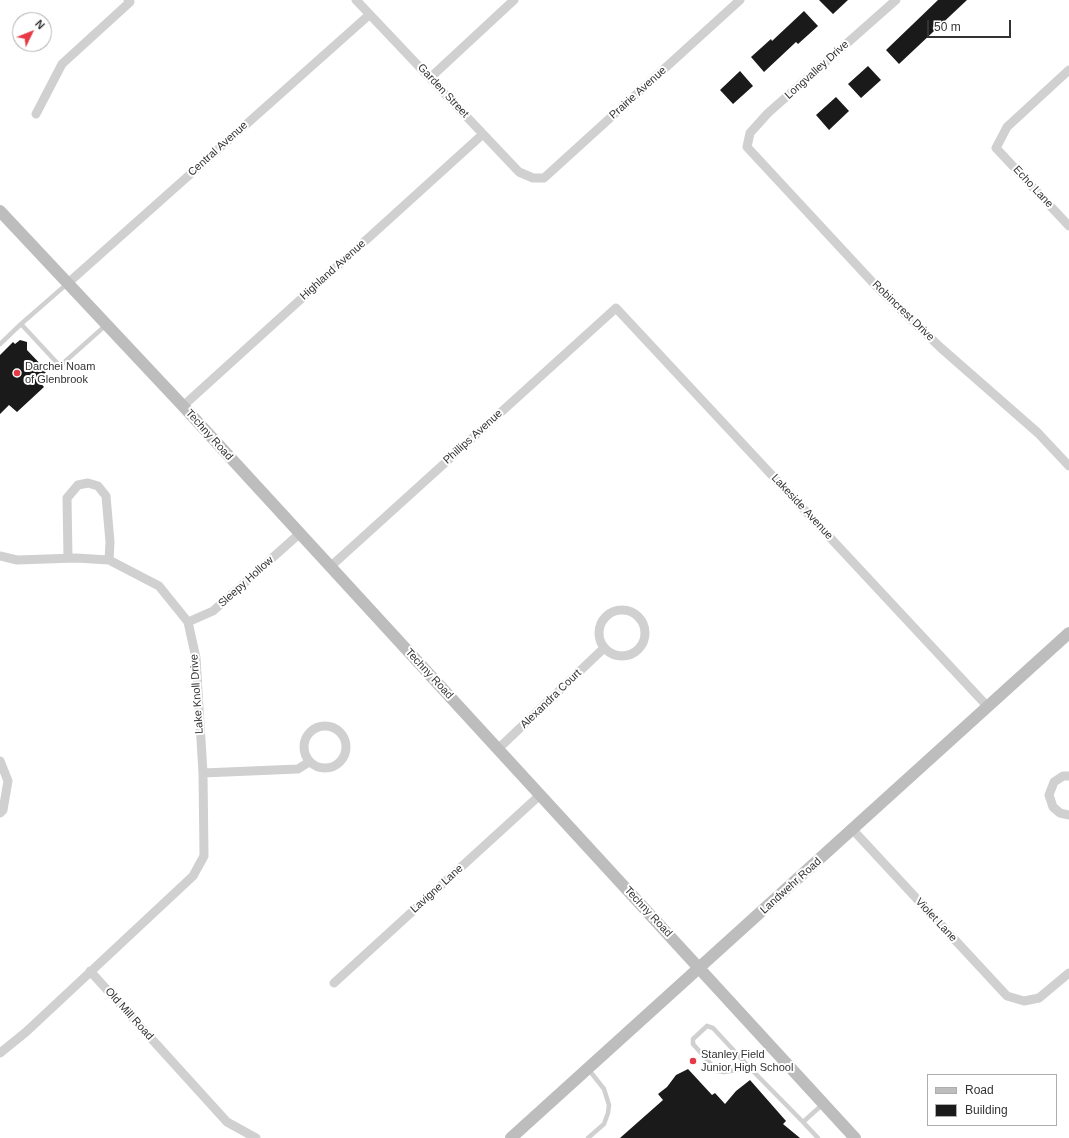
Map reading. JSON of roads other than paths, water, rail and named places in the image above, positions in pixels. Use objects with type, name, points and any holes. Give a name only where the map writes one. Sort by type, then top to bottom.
[{"type":"main road","name":"Techny Road","points":[[0,211],[183,406],[855,1138]]},
{"type":"main road","name":"Landwehr Road","points":[[511,1138],[700,969],[1069,633]]},
{"type":"street","points":[[36,114],[62,64],[130,2],[128,0]]},
{"type":"street","name":"Garden Street","points":[[356,0],[431,77],[519,172],[533,178]]},
{"type":"street","points":[[431,77],[514,0]]},
{"type":"street","name":"Prairie Avenue","points":[[533,178],[544,178],[740,0]]},
{"type":"street","name":"Longvalley Drive","points":[[747,147],[750,133],[768,113],[896,0]]},
{"type":"street","name":"Central Avenue","points":[[68,283],[369,15]]},
{"type":"street","name":"Echo Lane","points":[[1069,70],[1007,127],[996,148],[1069,226]]},
{"type":"street","name":"Highland Avenue","points":[[183,406],[483,134]]},
{"type":"street","name":"Robincrest Drive","points":[[747,147],[876,286],[941,348],[1038,433],[1069,466]]},
{"type":"street","name":"Phillips Avenue","points":[[330,567],[616,308]]},
{"type":"street","name":"Lakeside Avenue","points":[[616,308],[988,707]]},
{"type":"street","points":[[68,558],[67,498],[78,485],[88,483],[98,486],[106,496],[110,542],[109,560]]},
{"type":"street","name":"Sleepy Hollow","points":[[188,622],[213,611],[299,534]]},
{"type":"street","name":"Lake Knoll Drive","points":[[0,556],[17,560],[68,558],[109,560],[159,586],[188,622],[196,658],[203,773],[204,856],[192,876],[90,971]]},
{"type":"street","points":[[622,610],[633,613],[642,622],[644,627],[644,638],[635,652],[619,656],[604,648],[601,643],[599,632],[600,626],[606,616],[622,610]]},
{"type":"street","name":"Alexandra Court","points":[[498,749],[604,648]]},
{"type":"street","points":[[326,726],[337,730],[342,735],[346,748],[340,761],[335,765],[322,768],[309,762],[304,753],[304,743],[312,731],[326,726]]},
{"type":"street","points":[[0,761],[8,781],[3,810],[0,813]]},
{"type":"street","points":[[203,773],[298,769],[309,762]]},
{"type":"street","points":[[1069,776],[1063,776],[1054,782],[1049,795],[1053,807],[1060,813],[1069,815]]},
{"type":"street","name":"Lavigne Lane","points":[[334,983],[540,795]]},
{"type":"street","name":"Violet Lane","points":[[853,830],[1007,996],[1024,1001],[1039,998],[1069,973]]},
{"type":"street","points":[[0,1053],[90,971]]},
{"type":"street","name":"Old Mill Road","points":[[90,971],[227,1122],[256,1138]]},
{"type":"lane","points":[[0,344],[68,283]]},
{"type":"lane","points":[[21,324],[60,366],[106,325]]},
{"type":"lane","points":[[750,1068],[724,1072],[716,1071],[693,1044],[693,1039],[707,1026],[713,1028],[818,1138]]},
{"type":"lane","points":[[588,1069],[604,1089],[609,1105],[604,1124],[588,1138]]},
{"type":"lane","points":[[803,1122],[824,1104]]},
{"type":"place","name":"Darchei Noam of Glenbrook","points":[[17,373]]},
{"type":"place","name":"Stanley Field Junior High School","points":[[693,1061]]}]
